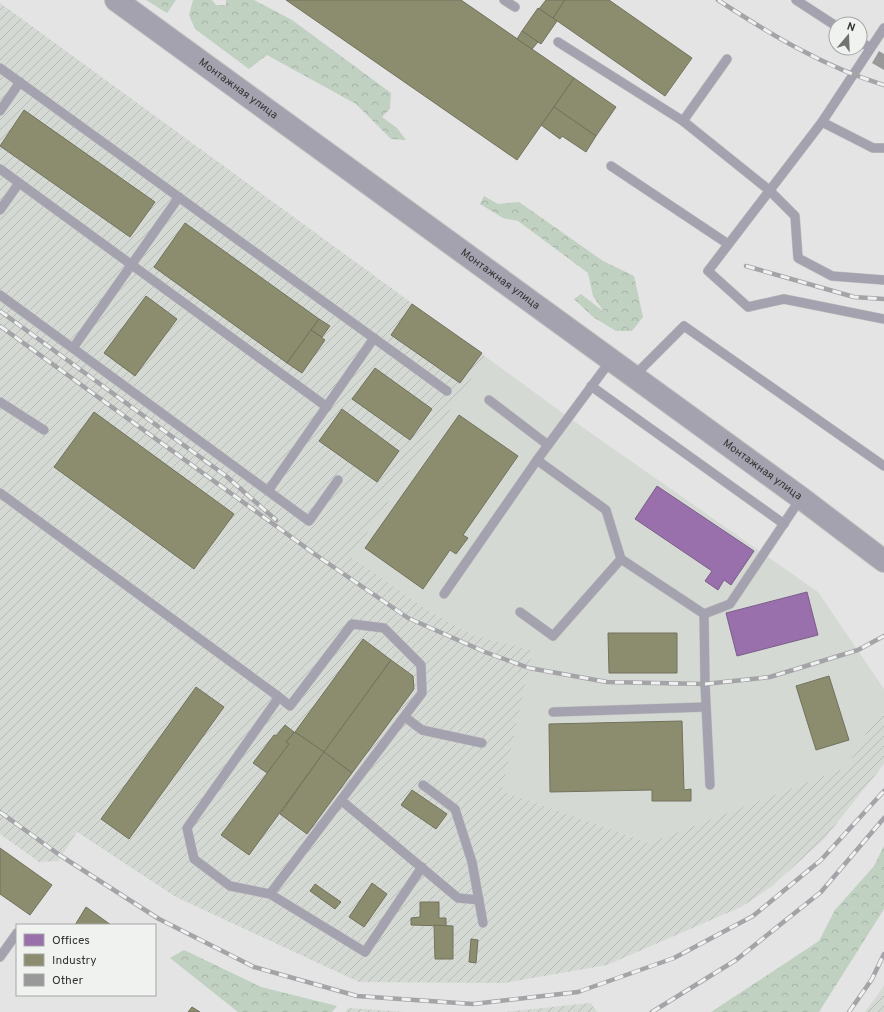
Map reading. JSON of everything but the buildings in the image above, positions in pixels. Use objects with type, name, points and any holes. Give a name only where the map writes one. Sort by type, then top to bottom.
[{"type":"street","name":"Монтажная улица","points":[[116,0],[634,376],[801,498],[884,561]]},
{"type":"lane","points":[[504,0],[515,7]]},
{"type":"lane","points":[[796,0],[828,21]]},
{"type":"lane","points":[[884,28],[870,48],[854,76],[822,122],[708,271],[748,307],[784,299],[884,319]]},
{"type":"lane","points":[[558,42],[683,121],[769,190],[795,216],[798,258],[832,276],[884,280]]},
{"type":"lane","points":[[683,121],[727,59]]},
{"type":"lane","points":[[0,68],[447,391]]},
{"type":"lane","points":[[0,111],[20,82]]},
{"type":"lane","points":[[822,122],[873,148],[884,148]]},
{"type":"lane","points":[[611,166],[728,244]]},
{"type":"lane","points":[[0,169],[327,407]]},
{"type":"lane","points":[[0,210],[19,183]]},
{"type":"lane","points":[[73,348],[179,197]]},
{"type":"lane","points":[[0,295],[309,521],[338,480]]},
{"type":"lane","points":[[634,376],[684,326],[884,466]]},
{"type":"lane","points":[[268,491],[374,338]]},
{"type":"lane","points":[[444,594],[548,444],[611,360]]},
{"type":"lane","points":[[591,386],[784,524]]},
{"type":"lane","points":[[489,400],[548,444]]},
{"type":"lane","points":[[0,402],[44,430]]},
{"type":"lane","points":[[537,460],[606,510],[621,559],[704,614]]},
{"type":"lane","points":[[0,494],[290,706],[352,624],[384,628],[420,665],[422,693],[342,801],[270,894]]},
{"type":"lane","points":[[704,614],[730,604],[801,498]]},
{"type":"lane","points":[[520,612],[553,636],[621,559]]},
{"type":"lane","points":[[704,614],[706,708],[710,785]]},
{"type":"lane","points":[[279,697],[187,828],[194,859],[230,886],[270,894],[365,952],[422,868]]},
{"type":"lane","points":[[553,712],[706,708]]},
{"type":"lane","points":[[405,717],[422,730],[482,743]]},
{"type":"lane","points":[[422,785],[455,809],[472,862],[483,923]]},
{"type":"lane","points":[[342,801],[458,898],[479,900]]},
{"type":"lane","points":[[0,957],[16,934]]},
{"type":"shaded area","points":[[0,3],[486,357],[351,557],[429,611],[473,635],[533,650],[502,791],[649,843],[847,767],[874,719],[884,714],[884,764],[824,839],[771,887],[741,907],[607,965],[504,983],[359,982],[176,897],[77,832],[58,861],[39,862],[0,834]]},
{"type":"shaded area","points":[[486,357],[568,417],[818,592],[884,689],[884,714],[874,719],[847,767],[649,843],[502,791],[533,650],[473,635],[429,611],[350,557]]},
{"type":"shaded area","points":[[884,986],[884,1012],[865,1012]]},
{"type":"shaded area","points":[[590,1003],[597,1012],[505,1012]]},
{"type":"shaded area","points":[[348,1008],[406,1012],[345,1012]]},
{"type":"green space","points":[[146,0],[176,0],[167,13]]},
{"type":"green space","points":[[193,0],[212,0],[216,5],[226,5],[226,0],[254,0],[292,20],[391,93],[390,109],[382,117],[397,128],[406,140],[391,139],[356,104],[267,55],[249,69],[195,29],[189,15]]},
{"type":"green space","points":[[484,196],[498,204],[519,202],[603,261],[634,276],[643,317],[632,331],[616,331],[593,317],[574,299],[581,294],[604,312],[593,296],[588,273],[518,221],[503,218],[480,204]]},
{"type":"green space","points":[[884,846],[884,909],[819,1012],[711,1012],[819,941],[835,910],[874,866]]},
{"type":"green space","points":[[184,950],[261,987],[337,1006],[332,1012],[238,1012],[170,958]]},
{"type":"railway","points":[[718,0],[757,25],[819,59],[862,78],[884,85]]},
{"type":"railway","points":[[746,266],[854,297],[884,299]]},
{"type":"railway","points":[[0,311],[226,476],[276,520]]},
{"type":"railway","points":[[0,326],[316,555],[408,618],[485,652],[529,668],[607,682],[705,684],[770,677],[858,650],[884,636]]},
{"type":"railway","points":[[0,812],[61,856],[159,919],[254,967],[357,996],[473,1004],[578,992],[674,958],[753,916],[821,860],[884,791]]},
{"type":"railway","points":[[652,1012],[736,960],[821,892],[884,818]]},
{"type":"railway","points":[[849,1012],[872,979],[884,954]]}]
